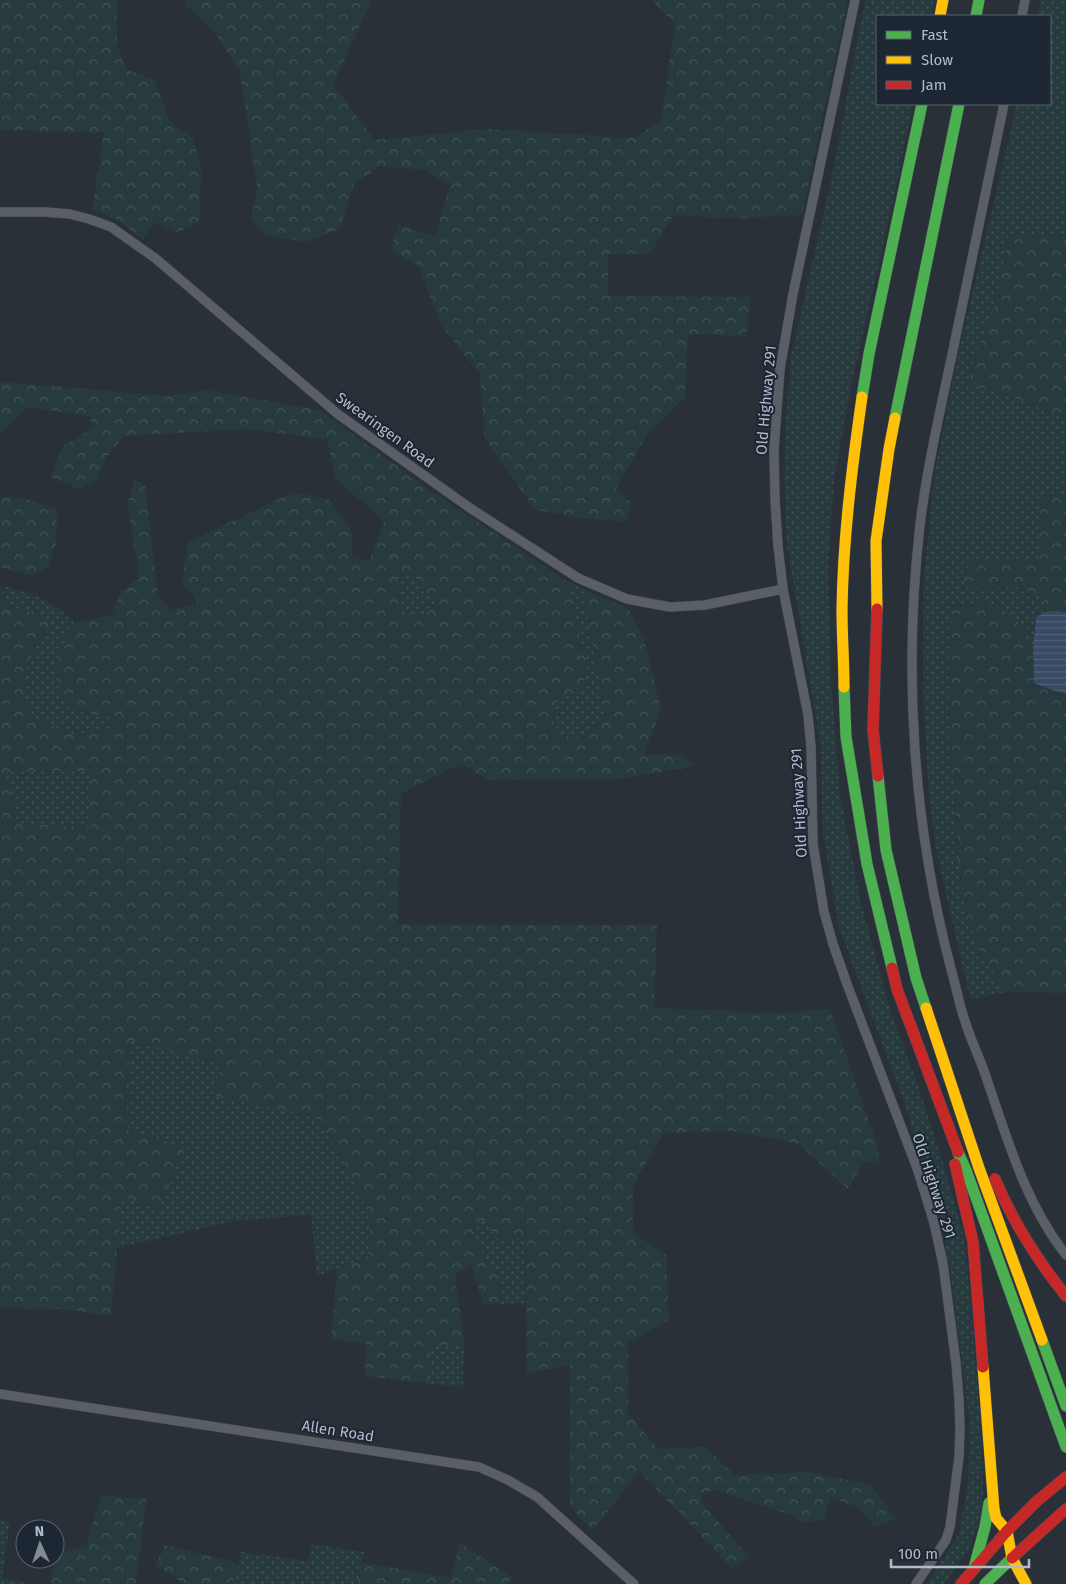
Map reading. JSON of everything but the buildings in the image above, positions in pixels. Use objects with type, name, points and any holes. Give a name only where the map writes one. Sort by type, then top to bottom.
[{"type":"main road","points":[[940,15],[943,0]]},
{"type":"main road","points":[[976,15],[979,0]]},
{"type":"main road","points":[[922,105],[869,354],[853,464],[845,539],[842,611],[846,736],[867,864],[897,989],[951,1137],[966,1170],[1066,1446]]},
{"type":"main road","points":[[959,105],[888,449],[876,541],[873,730],[886,850],[916,978],[983,1177],[1066,1406]]},
{"type":"main road","points":[[955,1096],[1023,1238],[1043,1269],[1066,1296]]},
{"type":"main road","points":[[951,1137],[956,1172],[973,1242],[996,1518],[1007,1531],[1012,1558],[1026,1584]]},
{"type":"main road","points":[[961,1584],[1007,1531],[1066,1476]]},
{"type":"main road","points":[[974,1568],[987,1521],[992,1480]]},
{"type":"main road","points":[[985,1584],[1066,1509]]},
{"type":"street","name":"Old Highway 291","points":[[855,0],[793,294],[780,369],[774,450],[775,499],[778,546],[784,589],[808,715],[811,747],[813,844],[824,912],[847,984],[918,1171],[929,1206],[943,1264],[955,1354],[960,1430],[958,1466],[950,1527],[946,1540],[916,1584]]},
{"type":"street","points":[[1022,15],[1025,0]]},
{"type":"street","points":[[1004,105],[926,486],[914,595],[912,686],[915,743],[922,817],[930,871],[947,952],[965,1022],[1007,1137],[1036,1207],[1046,1228],[1066,1255]]},
{"type":"street","name":"Swearingen Road","points":[[0,212],[70,214],[111,227],[155,258],[339,415],[470,508],[578,578],[627,599],[670,607],[705,605],[784,589]]},
{"type":"street","name":"Allen Road","points":[[0,1394],[479,1467],[508,1480],[536,1497],[634,1584]]},
{"type":"green space","points":[[0,0],[117,0],[117,46],[127,70],[155,80],[169,120],[193,138],[201,169],[200,223],[177,232],[155,222],[143,240],[119,221],[92,209],[104,133],[0,130]]},
{"type":"green space","points":[[185,0],[372,0],[333,85],[375,140],[487,129],[635,138],[661,120],[675,24],[652,0],[848,0],[802,215],[743,218],[673,216],[650,254],[608,254],[608,296],[751,297],[746,336],[688,334],[685,398],[647,434],[615,491],[631,502],[627,522],[583,518],[535,510],[485,439],[480,374],[441,325],[418,266],[390,250],[399,225],[435,236],[450,185],[424,170],[381,166],[354,184],[340,229],[306,242],[266,236],[251,219],[257,188],[240,72],[215,32],[186,5]]},
{"type":"green space","points":[[865,0],[934,0],[931,15],[876,15],[876,105],[913,105],[850,392],[834,481],[828,567],[831,683],[840,794],[861,903],[889,1007],[916,1080],[944,1166],[965,1240],[981,1422],[983,1494],[979,1522],[969,1550],[944,1584],[926,1584],[959,1534],[968,1484],[969,1418],[951,1277],[943,1230],[928,1186],[907,1110],[839,928],[823,833],[821,748],[787,545],[784,476],[791,357],[831,182]]},
{"type":"green space","points":[[1041,0],[1066,0],[1066,235],[1008,237],[996,304],[975,354],[968,383],[1066,417],[1066,494],[1041,497],[1039,560],[973,560],[968,588],[1017,587],[1042,597],[1049,611],[1036,617],[1033,651],[1015,617],[988,602],[954,605],[950,654],[949,704],[957,849],[962,892],[977,948],[1006,992],[970,999],[935,845],[928,781],[923,694],[923,585],[935,469],[960,346],[1017,105],[1051,105],[1051,15],[1037,15]]},
{"type":"green space","points":[[1066,235],[1066,417],[968,383],[975,354],[996,304],[1008,237]]},
{"type":"green space","points":[[0,382],[168,396],[206,390],[320,410],[424,486],[567,581],[587,666],[583,685],[557,701],[551,726],[561,742],[588,735],[606,713],[585,603],[588,591],[628,608],[644,638],[661,710],[644,755],[682,755],[696,766],[620,779],[488,780],[461,764],[401,793],[398,924],[657,925],[654,1008],[773,1013],[830,1009],[877,1144],[880,1165],[865,1161],[848,1189],[799,1144],[730,1131],[664,1133],[633,1185],[633,1233],[666,1255],[669,1320],[628,1343],[628,1413],[658,1449],[706,1447],[735,1475],[809,1472],[871,1485],[896,1519],[875,1527],[859,1508],[830,1497],[824,1519],[802,1523],[788,1514],[715,1490],[702,1493],[701,1502],[749,1557],[732,1568],[639,1471],[593,1530],[570,1507],[570,1364],[527,1374],[525,1238],[497,1238],[483,1220],[471,1235],[502,1284],[501,1304],[483,1304],[471,1264],[455,1275],[464,1343],[430,1347],[430,1384],[365,1376],[366,1344],[331,1339],[337,1269],[368,1258],[371,1219],[342,1157],[315,1117],[213,1096],[222,1064],[129,1040],[128,1130],[185,1147],[158,1210],[122,1197],[111,1316],[63,1309],[0,1308],[0,585],[7,606],[27,611],[50,623],[34,651],[22,680],[30,716],[73,735],[111,729],[112,718],[77,711],[58,690],[55,663],[74,622],[111,616],[121,592],[139,578],[128,504],[134,479],[145,485],[158,597],[172,610],[198,603],[182,583],[188,542],[294,492],[330,500],[352,532],[352,555],[369,562],[384,521],[335,478],[327,439],[247,429],[124,436],[106,458],[97,480],[79,489],[51,477],[62,447],[93,428],[89,416],[27,407],[0,435]],"holes":[[[417,573],[423,592],[440,601],[420,617],[402,612],[397,577]],[[89,771],[91,828],[14,823],[13,798],[3,772]]]},
{"type":"green space","points":[[1066,494],[1066,612],[1049,611],[1042,597],[1017,587],[968,588],[960,577],[973,560],[1038,560],[1041,497]]},
{"type":"green space","points":[[0,497],[23,498],[57,509],[56,545],[48,567],[32,576],[0,567]]},
{"type":"green space","points":[[417,573],[440,601],[420,617],[402,612],[397,576]]},
{"type":"green space","points":[[567,581],[588,591],[585,603],[606,713],[588,735],[561,742],[551,726],[557,701],[582,685],[587,666]]},
{"type":"green space","points":[[1,585],[22,591],[48,602],[57,607],[74,622],[55,663],[77,711],[112,718],[112,729],[73,735],[30,716],[22,680],[34,651],[50,623],[27,611],[7,606]]},
{"type":"green space","points":[[988,602],[1015,617],[1033,651],[1034,683],[1066,693],[1066,993],[1006,992],[977,948],[962,892],[957,849],[949,704],[950,654],[954,605]]},
{"type":"green space","points":[[90,771],[91,828],[14,823],[13,798],[3,772]]},
{"type":"green space","points":[[129,1040],[222,1064],[213,1096],[315,1116],[342,1157],[371,1219],[368,1258],[317,1276],[311,1215],[234,1221],[117,1248],[122,1197],[185,1148],[128,1130]]},
{"type":"green space","points":[[483,1219],[525,1238],[526,1303],[501,1304],[502,1284],[471,1235]]},
{"type":"green space","points":[[464,1343],[463,1387],[430,1384],[430,1347]]},
{"type":"green space","points":[[101,1495],[146,1499],[136,1584],[50,1584],[53,1569],[65,1569],[65,1553],[87,1544]]},
{"type":"green space","points":[[0,1520],[10,1522],[2,1578],[29,1584],[0,1584]]},
{"type":"green space","points":[[460,1543],[512,1577],[508,1584],[357,1584],[361,1562],[451,1578]]},
{"type":"green space","points":[[312,1544],[364,1552],[357,1584],[233,1584],[241,1552],[308,1561]]},
{"type":"green space","points":[[165,1545],[237,1563],[233,1584],[184,1584],[155,1565]]},
{"type":"water","points":[[1049,611],[1066,612],[1066,693],[1034,683],[1033,651],[1036,617]]},
{"type":"traffic: fast","points":[[976,15],[979,0]]},
{"type":"traffic: fast","points":[[862,397],[869,354],[922,105]]},
{"type":"traffic: fast","points":[[895,418],[959,105]]},
{"type":"traffic: fast","points":[[844,687],[846,737],[867,864],[892,968]]},
{"type":"traffic: fast","points":[[878,776],[886,850],[916,978],[926,1008]]},
{"type":"traffic: fast","points":[[958,1152],[1066,1447]]},
{"type":"traffic: fast","points":[[1042,1340],[1066,1406]]},
{"type":"traffic: fast","points":[[974,1568],[989,1503]]},
{"type":"traffic: fast","points":[[985,1584],[1012,1558]]},
{"type":"traffic: slow","points":[[940,15],[943,0]]},
{"type":"traffic: slow","points":[[844,687],[842,610],[844,557],[862,397]]},
{"type":"traffic: slow","points":[[877,609],[876,541],[895,418]]},
{"type":"traffic: slow","points":[[926,1008],[979,1168],[1042,1340]]},
{"type":"traffic: slow","points":[[983,1367],[994,1509],[996,1518],[1007,1531],[1012,1558],[1026,1584]]},
{"type":"traffic: jam","points":[[877,609],[873,730],[878,776]]},
{"type":"traffic: jam","points":[[892,968],[897,989],[958,1152]]},
{"type":"traffic: jam","points":[[955,1164],[973,1242],[983,1367]]},
{"type":"traffic: jam","points":[[995,1179],[1026,1240],[1066,1296]]},
{"type":"traffic: jam","points":[[1007,1531],[1037,1501],[1066,1477]]},
{"type":"traffic: jam","points":[[1012,1558],[1066,1509]]},
{"type":"traffic: jam","points":[[961,1584],[1007,1531]]}]
